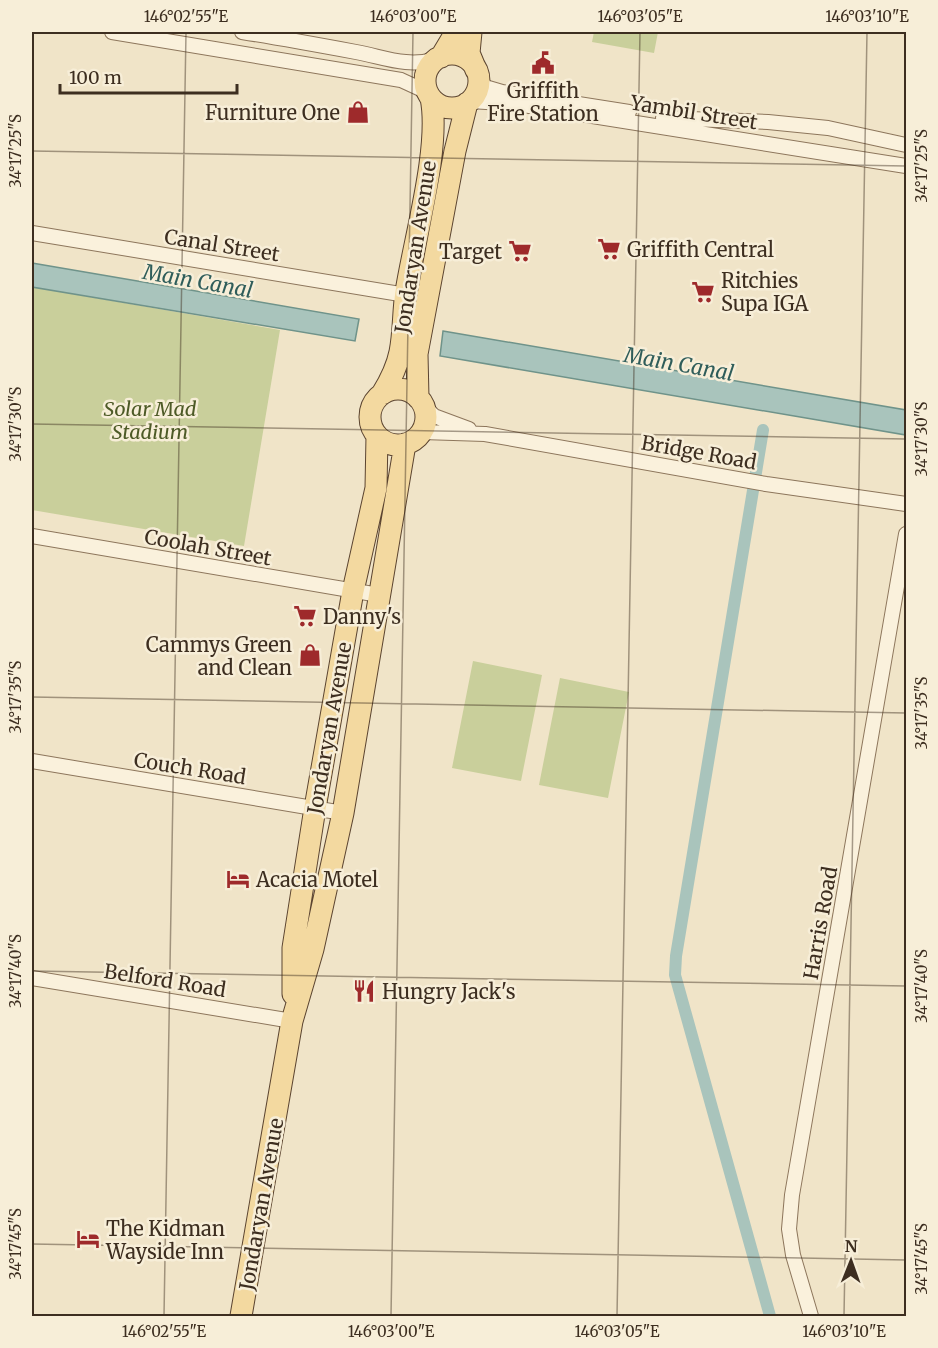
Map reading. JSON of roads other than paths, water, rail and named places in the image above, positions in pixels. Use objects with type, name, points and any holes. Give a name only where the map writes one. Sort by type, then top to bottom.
[{"type":"main road","points":[[456,32],[426,74],[429,95],[445,107],[457,107],[468,102],[478,86],[477,73],[469,53],[471,32]]},
{"type":"main road","points":[[439,58],[453,55],[464,58],[477,73]]},
{"type":"main road","name":"Jondaryan Avenue","points":[[413,322],[406,295],[428,174],[432,122],[429,95]]},
{"type":"main road","name":"Jondaryan Avenue","points":[[421,402],[409,353],[413,322],[468,102]]},
{"type":"main road","name":"Jondaryan Avenue","points":[[382,394],[409,353]]},
{"type":"main road","points":[[389,390],[405,390],[421,402],[425,424],[414,438],[390,444],[377,436],[370,418],[375,400],[382,394],[389,390]]},
{"type":"main road","name":"Jondaryan Avenue","points":[[292,1021],[293,948],[353,591],[376,488],[377,436]]},
{"type":"main road","name":"Jondaryan Avenue","points":[[241,1317],[292,1021],[313,949],[343,813],[379,595],[414,438]]},
{"type":"street","points":[[112,32],[177,37],[401,80],[429,95]]},
{"type":"street","points":[[242,32],[362,53],[395,62],[421,64],[439,58]]},
{"type":"street","name":"Yambil Street","points":[[477,73],[485,87],[502,92],[673,120],[768,122],[828,128],[906,145]]},
{"type":"street","name":"Yambil Street","points":[[468,102],[517,104],[906,166]]},
{"type":"street","name":"Yambil Street","points":[[697,119],[764,130],[770,138],[770,143]]},
{"type":"street","name":"Canal Street","points":[[32,233],[406,295]]},
{"type":"street","name":"Bridge Road","points":[[421,402],[434,416],[485,434],[766,484],[906,504]]},
{"type":"street","name":"Bridge Road","points":[[414,438],[485,434]]},
{"type":"street","name":"Harris Road","points":[[811,1317],[793,1255],[789,1229],[792,1195],[906,534]]},
{"type":"street","name":"Coolah Street","points":[[32,536],[379,595]]},
{"type":"street","name":"Couch Road","points":[[32,761],[343,813]]},
{"type":"street","name":"Belford Road","points":[[32,978],[292,1021]]},
{"type":"water","name":"Main Canal","points":[[32,263],[359,319],[355,341],[32,287]]},
{"type":"water","points":[[443,331],[906,410],[906,435],[440,356]]},
{"type":"waterway","points":[[763,430],[676,956],[675,975],[770,1316]]},
{"type":"place","name":"Griffith Fire Station","points":[[543,63]]},
{"type":"place","name":"Furniture One","points":[[358,112]]},
{"type":"place","name":"Griffith Central","points":[[609,249]]},
{"type":"place","name":"Target","points":[[520,251]]},
{"type":"place","name":"Ritchies Supa IGA","points":[[703,292]]},
{"type":"place","name":"Danny's","points":[[305,616]]},
{"type":"place","name":"Cammys Green and Clean","points":[[310,655]]},
{"type":"place","name":"Acacia Motel","points":[[238,879]]},
{"type":"place","name":"Hungry Jack's","points":[[364,991]]},
{"type":"place","name":"The Kidman Wayside Inn","points":[[88,1239]]},
{"type":"park label","name":"Solar Mad Stadium","points":[[150,420]]}]
